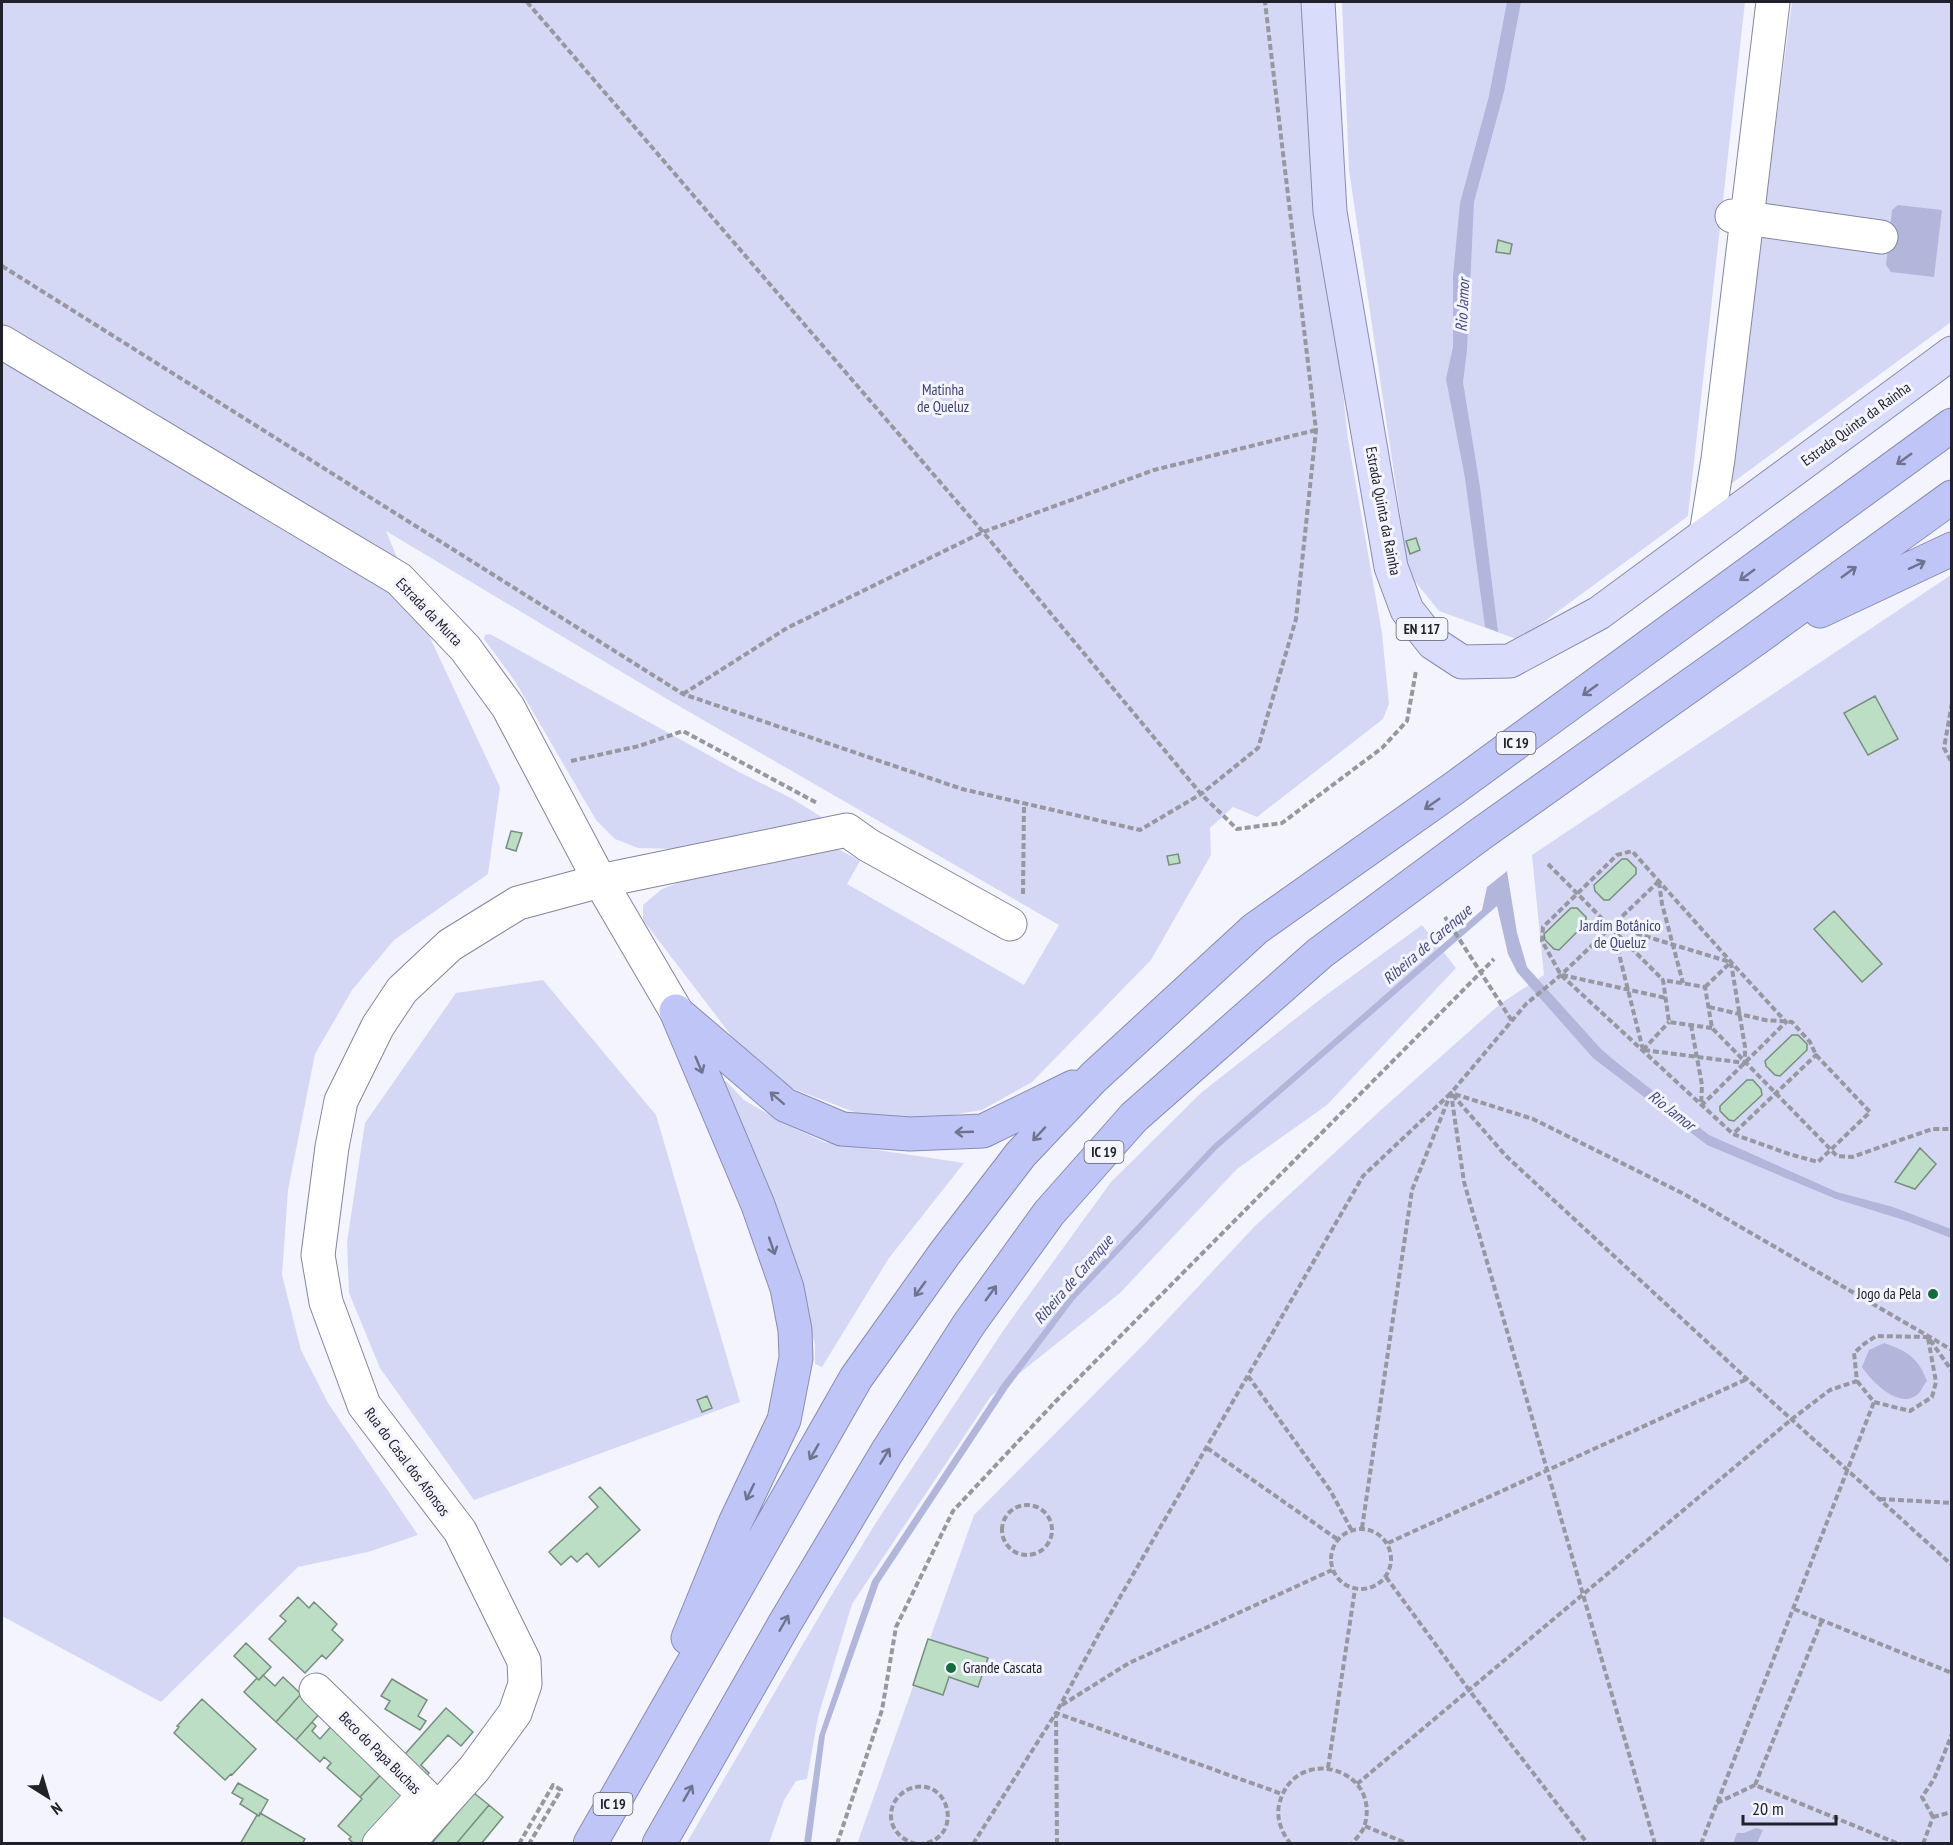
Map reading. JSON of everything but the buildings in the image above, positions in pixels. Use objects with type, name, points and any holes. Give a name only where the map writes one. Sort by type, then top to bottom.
[{"type":"highway","name":"IC 19","points":[[590,1844],[856,1378],[945,1253],[1021,1154],[1094,1077],[1255,930],[1453,789],[1952,425]]},
{"type":"highway","name":"IC 19","points":[[659,1844],[785,1623],[887,1452],[969,1324],[1049,1213],[1134,1118],[1320,953],[1482,833],[1952,497]]},
{"type":"highway","points":[[1750,643],[1952,549]]},
{"type":"highway","points":[[676,1011],[785,1105],[842,1129],[910,1134],[983,1131],[1094,1077]]},
{"type":"highway","points":[[636,1764],[735,1523],[784,1420],[796,1358],[795,1330],[787,1288],[758,1205],[676,1011]]},
{"type":"main road","name":"Estrada Quinta da Rainha","points":[[1318,2],[1330,212],[1391,567],[1407,610],[1433,643],[1462,662],[1510,661],[1599,614],[1952,353]]},
{"type":"street","points":[[1706,534],[1718,459],[1739,217],[1773,2]]},
{"type":"street","points":[[1739,217],[1881,237]]},
{"type":"street","name":"Estrada da Murta","points":[[2,342],[399,579],[465,648],[508,706],[600,881],[676,1011]]},
{"type":"street","points":[[847,830],[868,845],[1010,924]]},
{"type":"street","name":"Rua do Casal dos Afonsos","points":[[407,1844],[474,1769],[514,1713],[525,1684],[524,1661],[460,1531],[364,1405],[326,1302],[318,1255],[332,1148],[341,1101],[378,1026],[402,990],[450,945],[518,903],[600,881],[847,830]]},
{"type":"street","name":"Beco do Papa Buchas","points":[[316,1690],[424,1795],[379,1844]]},
{"type":"path","points":[[527,2],[983,532],[1201,794],[1237,829],[1282,823],[1382,748],[1407,721],[1415,686],[1418,650],[1426,634]]},
{"type":"path","points":[[2,266],[683,694],[962,789],[1140,830],[1201,794],[1258,748],[1296,619],[1317,430],[1271,36],[1265,2]]},
{"type":"path","points":[[683,694],[787,628],[983,532],[1154,470],[1317,430]]},
{"type":"path","points":[[1952,703],[1944,748],[1952,763]]},
{"type":"path","points":[[541,768],[639,746],[683,731],[835,813],[847,830]]},
{"type":"path","points":[[1010,924],[1023,904],[1024,803]]},
{"type":"path","points":[[1709,1007],[1739,1014],[1786,1022],[1792,1022],[1810,1042],[1816,1055],[1870,1112],[1818,1162],[1733,1134],[1562,975],[1542,940],[1543,927],[1617,855],[1632,851],[1786,1022]]},
{"type":"path","points":[[1548,864],[1663,980],[1669,1022]]},
{"type":"path","points":[[973,1844],[1062,1705],[1101,1630],[1364,1176],[1451,1093],[1526,1004],[1562,975],[1659,881]]},
{"type":"path","points":[[1659,881],[1662,904],[1683,983]]},
{"type":"path","points":[[1445,917],[1512,1021]]},
{"type":"path","points":[[1612,926],[1731,962]]},
{"type":"path","points":[[1612,926],[1643,1050]]},
{"type":"path","points":[[837,1844],[882,1710],[896,1626],[953,1511],[1055,1402],[1494,959]]},
{"type":"path","points":[[1705,987],[1731,962]]},
{"type":"path","points":[[1731,962],[1745,1063]]},
{"type":"path","points":[[1562,975],[1666,998]]},
{"type":"path","points":[[1663,980],[1705,987]]},
{"type":"path","points":[[1705,987],[1712,1028],[1836,1156],[1852,1157],[1932,1129],[1952,1130]]},
{"type":"path","points":[[1643,1050],[1669,1022]]},
{"type":"path","points":[[1669,1022],[1712,1028]]},
{"type":"path","points":[[1701,1106],[1786,1022]]},
{"type":"path","points":[[1691,1025],[1702,1085],[1701,1106]]},
{"type":"path","points":[[1643,1050],[1745,1063]]},
{"type":"path","points":[[1733,1134],[1816,1055]]},
{"type":"path","points":[[1451,1093],[1533,1119],[1684,1194],[1952,1350]]},
{"type":"path","points":[[1451,1093],[1506,1156],[1952,1565]]},
{"type":"path","points":[[1451,1093],[1464,1182],[1655,1844]]},
{"type":"path","points":[[1362,1528],[1412,1190],[1451,1093]]},
{"type":"path","points":[[1876,1336],[1928,1337],[1935,1382],[1932,1397],[1910,1411],[1874,1402],[1857,1381],[1854,1353],[1876,1336]]},
{"type":"path","points":[[1928,1337],[1952,1371]]},
{"type":"path","points":[[1248,1376],[1330,1490],[1352,1529]]},
{"type":"path","points":[[1388,1543],[1747,1379]]},
{"type":"path","points":[[1357,1784],[1792,1419],[1830,1390],[1857,1381]]},
{"type":"path","points":[[1701,1844],[1874,1402]]},
{"type":"path","points":[[1207,1448],[1337,1539]]},
{"type":"path","points":[[1880,1499],[1952,1503]]},
{"type":"path","points":[[1028,1504],[1044,1511],[1052,1526],[1049,1544],[1034,1555],[1024,1556],[1008,1548],[1001,1533],[1005,1516],[1011,1510],[1028,1504]]},
{"type":"path","points":[[1362,1528],[1377,1532],[1388,1543],[1392,1555],[1391,1566],[1386,1577],[1372,1588],[1355,1589],[1341,1582],[1332,1570],[1331,1554],[1337,1539],[1352,1529],[1362,1528]]},
{"type":"path","points":[[1062,1705],[1129,1664],[1332,1570]]},
{"type":"path","points":[[1386,1577],[1469,1690],[1588,1844]]},
{"type":"path","points":[[1328,1768],[1355,1589]]},
{"type":"path","points":[[1794,1609],[1952,1673]]},
{"type":"path","points":[[1717,1803],[1755,1785],[1821,1620]]},
{"type":"path","points":[[1056,1713],[1282,1794]]},
{"type":"path","points":[[1056,1713],[1057,1844]]},
{"type":"path","points":[[1934,1817],[1922,1797],[1935,1779],[1952,1734]]},
{"type":"path","points":[[1288,1843],[1280,1827],[1278,1810],[1282,1794],[1293,1779],[1301,1774],[1309,1770],[1328,1768],[1344,1773],[1357,1784],[1366,1804],[1365,1826],[1352,1844]]},
{"type":"path","points":[[519,1844],[553,1785],[561,1790],[529,1844]]},
{"type":"path","points":[[1755,1785],[1899,1844]]},
{"type":"path","points":[[916,1844],[908,1842],[896,1831],[891,1812],[894,1802],[903,1792],[922,1786],[942,1796],[949,1814],[944,1831],[928,1843],[921,1844]]},
{"type":"path","points":[[1934,1817],[1952,1812]]},
{"type":"path","points":[[1923,1844],[1934,1817]]},
{"type":"path","points":[[1365,1826],[1408,1844]]},
{"type":"green space","name":"Matinha de Queluz","points":[[2,2],[1301,2],[1348,439],[1382,633],[1389,704],[1383,719],[1257,817],[1233,807],[1210,828],[1211,855],[1151,960],[1032,1082],[982,1110],[933,1118],[862,1115],[786,1086],[753,1064],[643,920],[643,905],[662,889],[718,867],[806,850],[840,850],[860,861],[847,884],[1024,985],[1059,925],[672,702],[386,531],[432,642],[500,787],[488,874],[394,940],[352,990],[315,1054],[288,1190],[282,1275],[301,1350],[328,1403],[418,1535],[368,1552],[298,1567],[161,1702],[2,1616]]},
{"type":"green space","points":[[1342,2],[1745,2],[1688,516],[1519,640],[1439,611],[1409,574],[1349,170]]},
{"type":"green space","points":[[1792,2],[1951,2],[1951,322],[1728,486]]},
{"type":"green space","name":"Jardim Botânico de Queluz","points":[[1951,575],[1951,1843],[857,1844],[974,1515],[1149,1339],[1255,1226],[1500,1004],[1544,975],[1532,855]]},
{"type":"green space","points":[[490,634],[739,772],[791,798],[828,821],[675,849],[638,848],[615,839],[596,820],[515,681],[484,639],[485,635]]},
{"type":"green space","points":[[1422,925],[1456,968],[1327,1105],[1237,1169],[1120,1293],[991,1396],[852,1604],[818,1717],[807,1779],[796,1781],[784,1800],[769,1843],[686,1844],[877,1521],[1005,1328],[1111,1182],[1202,1092],[1322,998]]},
{"type":"green space","points":[[543,980],[656,1115],[740,1402],[474,1500],[380,1368],[349,1293],[347,1242],[365,1123],[456,993]]},
{"type":"green space","points":[[726,1081],[744,1100],[785,1124],[824,1142],[964,1163],[889,1258],[822,1367],[815,1364],[815,1344],[778,1221],[717,1085]]},
{"type":"water","name":"Rio Jamor","points":[[1507,2],[1521,2],[1504,92],[1474,202],[1467,350],[1463,382],[1480,487],[1498,632],[1485,627],[1465,478],[1446,379],[1453,347],[1453,276],[1460,203],[1489,96]]},
{"type":"water","points":[[1898,205],[1942,210],[1934,277],[1891,272],[1886,265],[1892,210]]},
{"type":"water","name":"Rio Jamor","points":[[1507,871],[1517,933],[1527,967],[1601,1049],[1615,1061],[1709,1135],[1837,1192],[1893,1207],[1951,1229],[1951,1238],[1907,1221],[1836,1199],[1707,1145],[1593,1058],[1517,972],[1508,954],[1497,906],[1217,1149],[1074,1300],[1008,1388],[879,1583],[825,1735],[811,1843],[804,1843],[819,1736],[872,1581],[1002,1384],[1069,1297],[1213,1145],[1482,910],[1487,887]]},
{"type":"water","points":[[1884,1343],[1911,1356],[1924,1373],[1927,1381],[1919,1393],[1912,1398],[1895,1397],[1872,1380],[1862,1367],[1869,1350]]},
{"type":"water","points":[[1756,1828],[1763,1830],[1757,1843],[1733,1843],[1737,1833]]},
{"type":"place","name":"Jogo da Pela","points":[[1933,1294]]},
{"type":"place","name":"Grande Cascata","points":[[951,1668]]},
{"type":"water label","name":"Ribeira de Carenque","points":[[1427,944]]},
{"type":"water label","name":"Ribeira de Carenque","points":[[1073,1279]]}]
